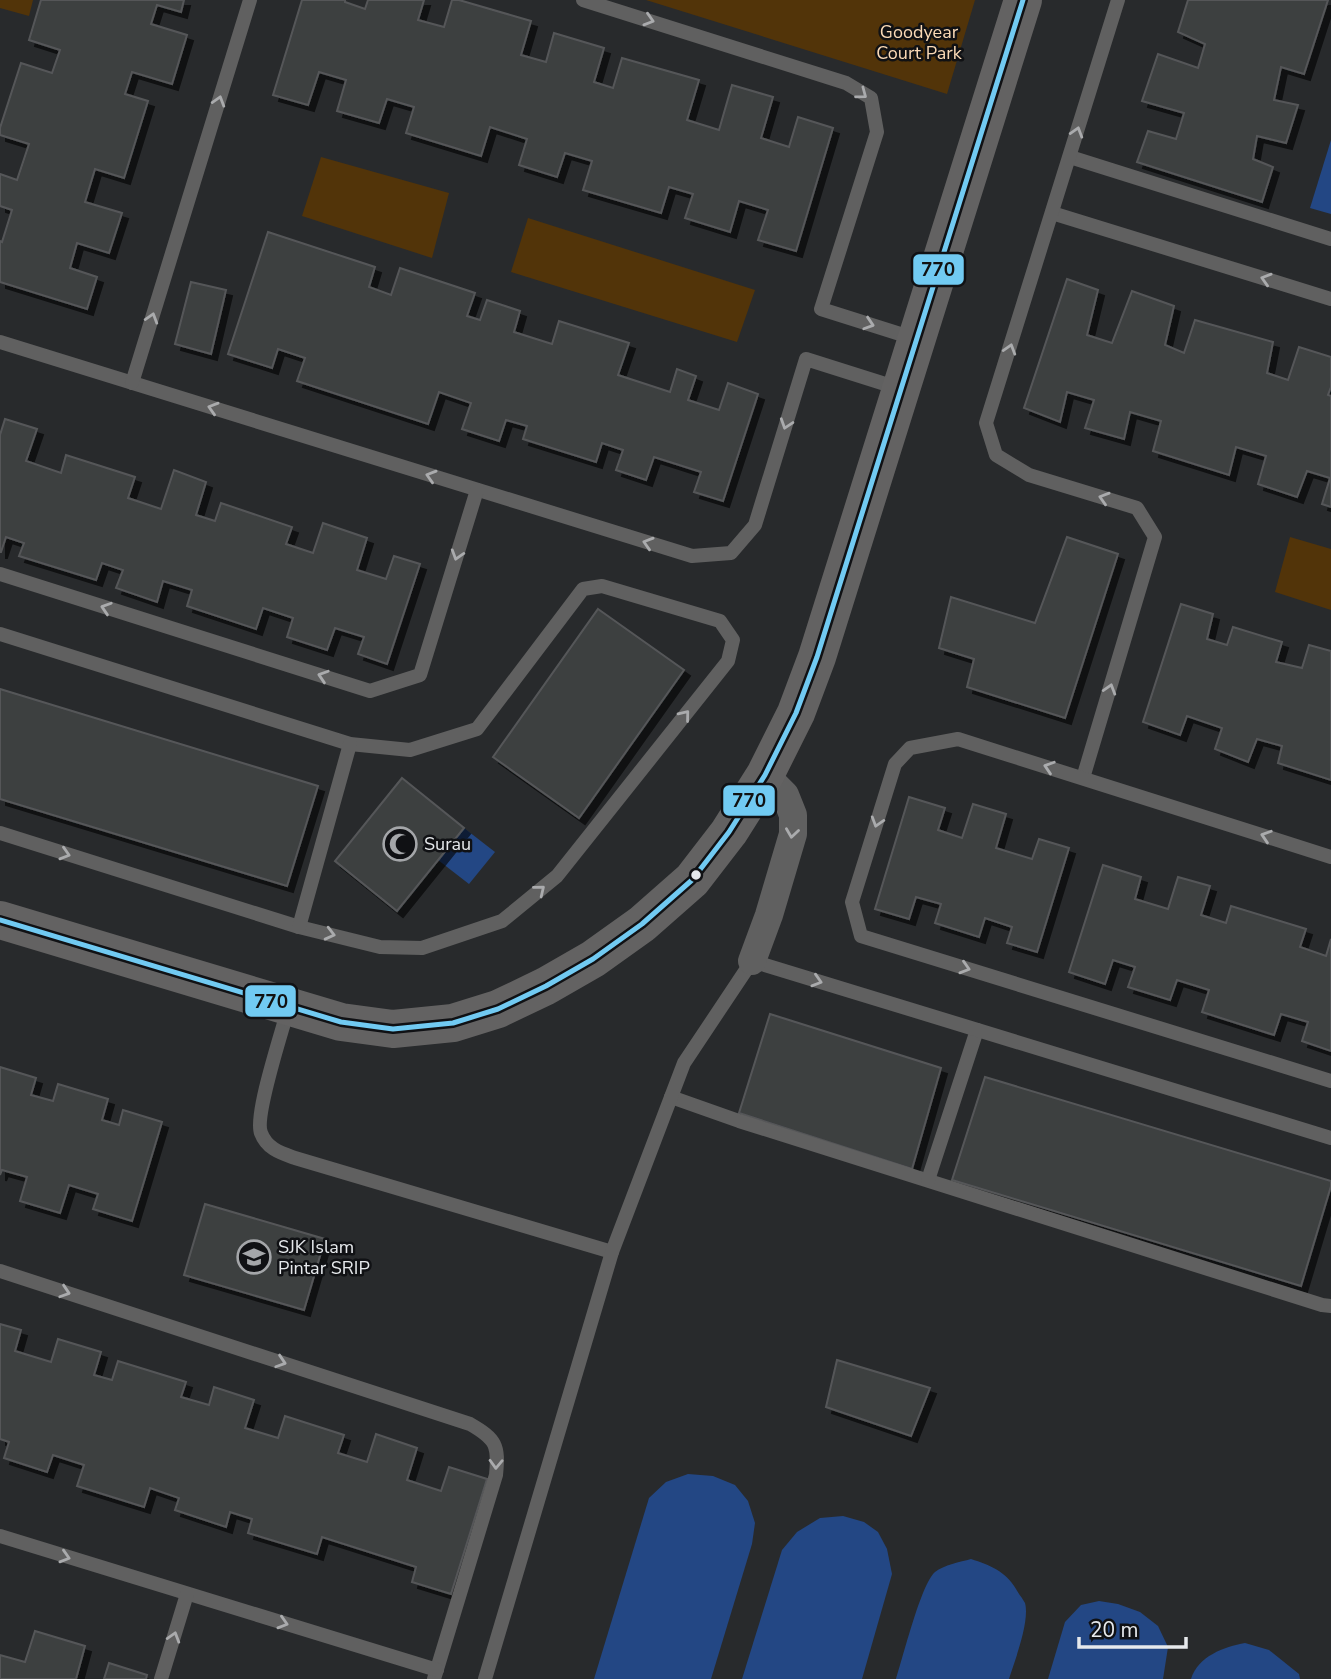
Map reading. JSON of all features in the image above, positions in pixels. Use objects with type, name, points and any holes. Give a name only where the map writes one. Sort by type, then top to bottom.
[{"type":"street","points":[[0,920],[341,1022],[393,1029],[453,1023],[498,1009],[546,986],[593,959],[642,924],[692,880],[729,832],[765,775],[796,713],[817,657],[1023,0]]},
{"type":"street","points":[[751,961],[769,915],[793,834],[793,815],[785,795],[765,775]]},
{"type":"lane","points":[[132,383],[250,0]]},
{"type":"lane","points":[[583,0],[846,83],[872,98],[877,132],[821,309],[917,340]]},
{"type":"lane","points":[[1083,778],[1155,537],[1137,508],[1029,475],[996,455],[986,423],[1118,0]]},
{"type":"lane","points":[[1069,157],[1331,239]]},
{"type":"lane","points":[[1052,213],[1331,299]]},
{"type":"lane","points":[[0,342],[692,556],[731,553],[755,525],[806,359],[902,390]]},
{"type":"lane","points":[[0,574],[370,691],[420,675],[477,490]]},
{"type":"lane","points":[[0,634],[350,744],[410,750],[477,729],[583,589],[602,586],[720,621],[733,640],[728,662],[557,876],[502,921],[422,947],[380,947],[299,927],[0,833]]},
{"type":"lane","points":[[1331,857],[958,739],[910,748],[895,764],[852,902],[861,936],[1331,1081]]},
{"type":"lane","points":[[299,927],[350,744]]},
{"type":"lane","points":[[485,1679],[612,1252],[684,1063],[751,961],[1331,1138]]},
{"type":"lane","points":[[289,1006],[261,1108],[260,1132],[273,1150],[612,1252]]},
{"type":"lane","points":[[929,1180],[977,1030]]},
{"type":"lane","points":[[671,1097],[739,1121],[1331,1306]]},
{"type":"lane","points":[[0,1271],[470,1424],[489,1434],[498,1459],[496,1475],[436,1675],[0,1536]]},
{"type":"lane","points":[[161,1679],[187,1594]]},
{"type":"green space","points":[[0,0],[33,0],[29,16],[0,8]]},
{"type":"green space","name":"Goodyear Court Park","points":[[646,0],[975,0],[947,94]]},
{"type":"green space","points":[[321,157],[449,193],[432,258],[302,216]]},
{"type":"green space","points":[[528,218],[755,290],[737,342],[511,272]]},
{"type":"green space","points":[[1290,537],[1331,549],[1331,610],[1275,592]]},
{"type":"water","points":[[1331,140],[1331,214],[1310,208]]},
{"type":"water","points":[[464,828],[495,852],[469,884],[438,860]]},
{"type":"water","points":[[688,1474],[713,1476],[735,1485],[748,1501],[755,1523],[752,1544],[711,1679],[594,1679],[649,1498],[666,1482]]},
{"type":"water","points":[[843,1516],[864,1522],[878,1532],[887,1549],[892,1574],[862,1679],[742,1679],[782,1550],[797,1532],[820,1518]]},
{"type":"water","points":[[971,1559],[1002,1573],[1025,1603],[1024,1630],[1009,1679],[896,1679],[918,1606],[930,1579],[943,1567]]},
{"type":"water","points":[[1099,1601],[1140,1612],[1158,1626],[1168,1647],[1163,1679],[1048,1679],[1065,1622],[1081,1605]]},
{"type":"water","points":[[1245,1643],[1269,1650],[1299,1674],[1300,1679],[1191,1679],[1199,1664],[1213,1654]]},
{"type":"building","points":[[41,0],[184,0],[181,12],[157,5],[151,24],[187,35],[172,84],[132,72],[125,94],[148,101],[124,178],[95,169],[85,202],[122,213],[109,253],[77,243],[70,268],[97,277],[87,309],[0,282],[0,241],[2,242],[12,210],[0,206],[0,174],[17,180],[29,144],[0,135],[0,128],[21,63],[52,73],[60,50],[29,40]]},
{"type":"building","points":[[302,0],[345,0],[365,9],[368,0],[424,0],[418,20],[444,27],[452,0],[459,0],[531,21],[521,55],[546,62],[554,33],[604,48],[594,82],[613,88],[622,58],[699,80],[687,120],[719,130],[732,85],[773,97],[761,138],[789,147],[798,117],[833,128],[796,251],[758,240],[768,210],[739,201],[730,232],[685,218],[693,194],[669,187],[661,213],[583,190],[592,161],[565,153],[557,177],[519,165],[527,139],[490,127],[481,156],[406,133],[414,107],[387,99],[379,123],[337,111],[346,80],[319,72],[308,105],[273,95]]},
{"type":"building","points":[[1188,0],[1328,0],[1304,74],[1281,67],[1274,100],[1298,105],[1286,143],[1257,136],[1253,159],[1273,167],[1262,202],[1137,162],[1148,131],[1176,139],[1184,113],[1142,101],[1158,54],[1198,68],[1205,44],[1178,32]]},
{"type":"building","points":[[268,232],[375,267],[369,287],[391,295],[400,268],[475,293],[467,316],[480,320],[487,300],[520,311],[514,332],[552,344],[559,321],[629,343],[618,375],[670,392],[677,369],[696,376],[688,400],[719,410],[728,383],[758,394],[723,501],[694,492],[701,472],[654,457],[646,480],[616,470],[623,450],[602,443],[596,462],[523,439],[527,426],[506,420],[499,441],[462,429],[471,403],[439,392],[428,424],[297,381],[305,358],[278,349],[272,368],[228,354]]},
{"type":"building","points":[[1067,279],[1098,290],[1087,335],[1112,343],[1132,291],[1174,306],[1165,345],[1184,353],[1195,320],[1273,342],[1267,373],[1288,380],[1299,347],[1331,357],[1331,387],[1328,395],[1331,396],[1331,507],[1322,504],[1330,478],[1307,471],[1297,497],[1258,484],[1266,456],[1236,447],[1229,475],[1153,451],[1161,421],[1130,412],[1124,439],[1085,428],[1094,400],[1067,392],[1060,422],[1024,408]]},
{"type":"building","points":[[191,282],[226,290],[211,354],[175,344]]},
{"type":"building","points":[[5,419],[37,429],[26,461],[61,473],[66,455],[135,477],[128,498],[161,509],[174,470],[206,482],[196,515],[215,521],[221,503],[292,527],[286,544],[313,553],[323,523],[367,538],[357,570],[386,579],[394,556],[420,564],[387,664],[358,654],[364,637],[335,628],[327,650],[287,637],[293,618],[263,608],[256,629],[187,606],[192,590],[163,581],[157,602],[116,588],[123,570],[102,563],[96,580],[19,556],[24,543],[6,537],[0,552],[0,435]]},
{"type":"building","points":[[1067,537],[1118,554],[1065,718],[967,687],[974,659],[939,648],[951,597],[1035,623]]},
{"type":"building","points":[[1181,604],[1213,614],[1207,639],[1227,645],[1233,627],[1282,642],[1276,662],[1302,668],[1309,645],[1331,651],[1331,780],[1278,763],[1282,746],[1257,739],[1248,762],[1215,749],[1222,728],[1187,716],[1180,735],[1143,722]]},
{"type":"building","points":[[598,609],[684,670],[579,818],[493,757]]},
{"type":"building","points":[[0,689],[318,786],[287,886],[0,799]]},
{"type":"building","name":"Surau","points":[[402,778],[464,828],[397,911],[335,861]]},
{"type":"building","points":[[909,797],[945,808],[938,830],[962,838],[973,804],[1006,814],[996,848],[1032,859],[1039,839],[1069,848],[1037,952],[1007,943],[1012,927],[985,918],[979,937],[935,923],[941,904],[916,897],[909,919],[875,909]]},
{"type":"building","points":[[1103,865],[1141,877],[1135,899],[1168,909],[1178,877],[1210,886],[1201,915],[1226,923],[1231,906],[1306,929],[1300,947],[1326,956],[1331,939],[1331,1051],[1302,1041],[1308,1022],[1281,1014],[1274,1035],[1202,1012],[1209,990],[1177,980],[1170,1000],[1128,987],[1135,967],[1113,960],[1105,984],[1069,972]]},
{"type":"building","points":[[770,1014],[941,1068],[912,1169],[739,1113]]},
{"type":"building","points":[[0,1067],[36,1078],[31,1095],[53,1101],[58,1084],[108,1099],[102,1120],[119,1125],[123,1110],[162,1122],[132,1221],[93,1209],[98,1194],[69,1185],[60,1213],[20,1201],[27,1177],[2,1170],[0,1175]]},
{"type":"building","points":[[985,1077],[1331,1181],[1301,1286],[952,1180]]},
{"type":"building","name":"SJK Islam Pintar SRIP","points":[[205,1204],[325,1239],[304,1310],[184,1275]]},
{"type":"building","points":[[0,1324],[21,1330],[15,1351],[51,1362],[58,1339],[101,1352],[94,1375],[112,1380],[118,1361],[186,1382],[181,1397],[209,1405],[214,1387],[254,1400],[245,1428],[278,1438],[285,1416],[344,1435],[338,1453],[367,1462],[376,1434],[417,1448],[407,1480],[441,1491],[449,1467],[487,1479],[451,1594],[412,1582],[416,1567],[322,1537],[317,1554],[248,1533],[252,1519],[230,1512],[226,1527],[175,1510],[179,1498],[150,1488],[144,1507],[77,1486],[84,1465],[53,1455],[47,1472],[4,1458],[9,1442],[0,1439]]},
{"type":"building","points":[[837,1360],[930,1388],[911,1436],[826,1407]]},
{"type":"building","points":[[35,1631],[85,1646],[76,1679],[0,1679],[0,1655],[25,1662]]},
{"type":"building","points":[[109,1663],[147,1675],[146,1679],[104,1679]]},
{"type":"transit line","name":"770","points":[[0,920],[341,1022],[393,1029],[453,1023],[498,1009],[546,986],[593,959],[642,924],[692,880],[729,832],[765,775],[796,713],[817,657],[1023,0]]},
{"type":"place","name":"Surau","points":[[400,844]]},
{"type":"place","name":"SJK Islam Pintar SRIP","points":[[254,1257]]}]
